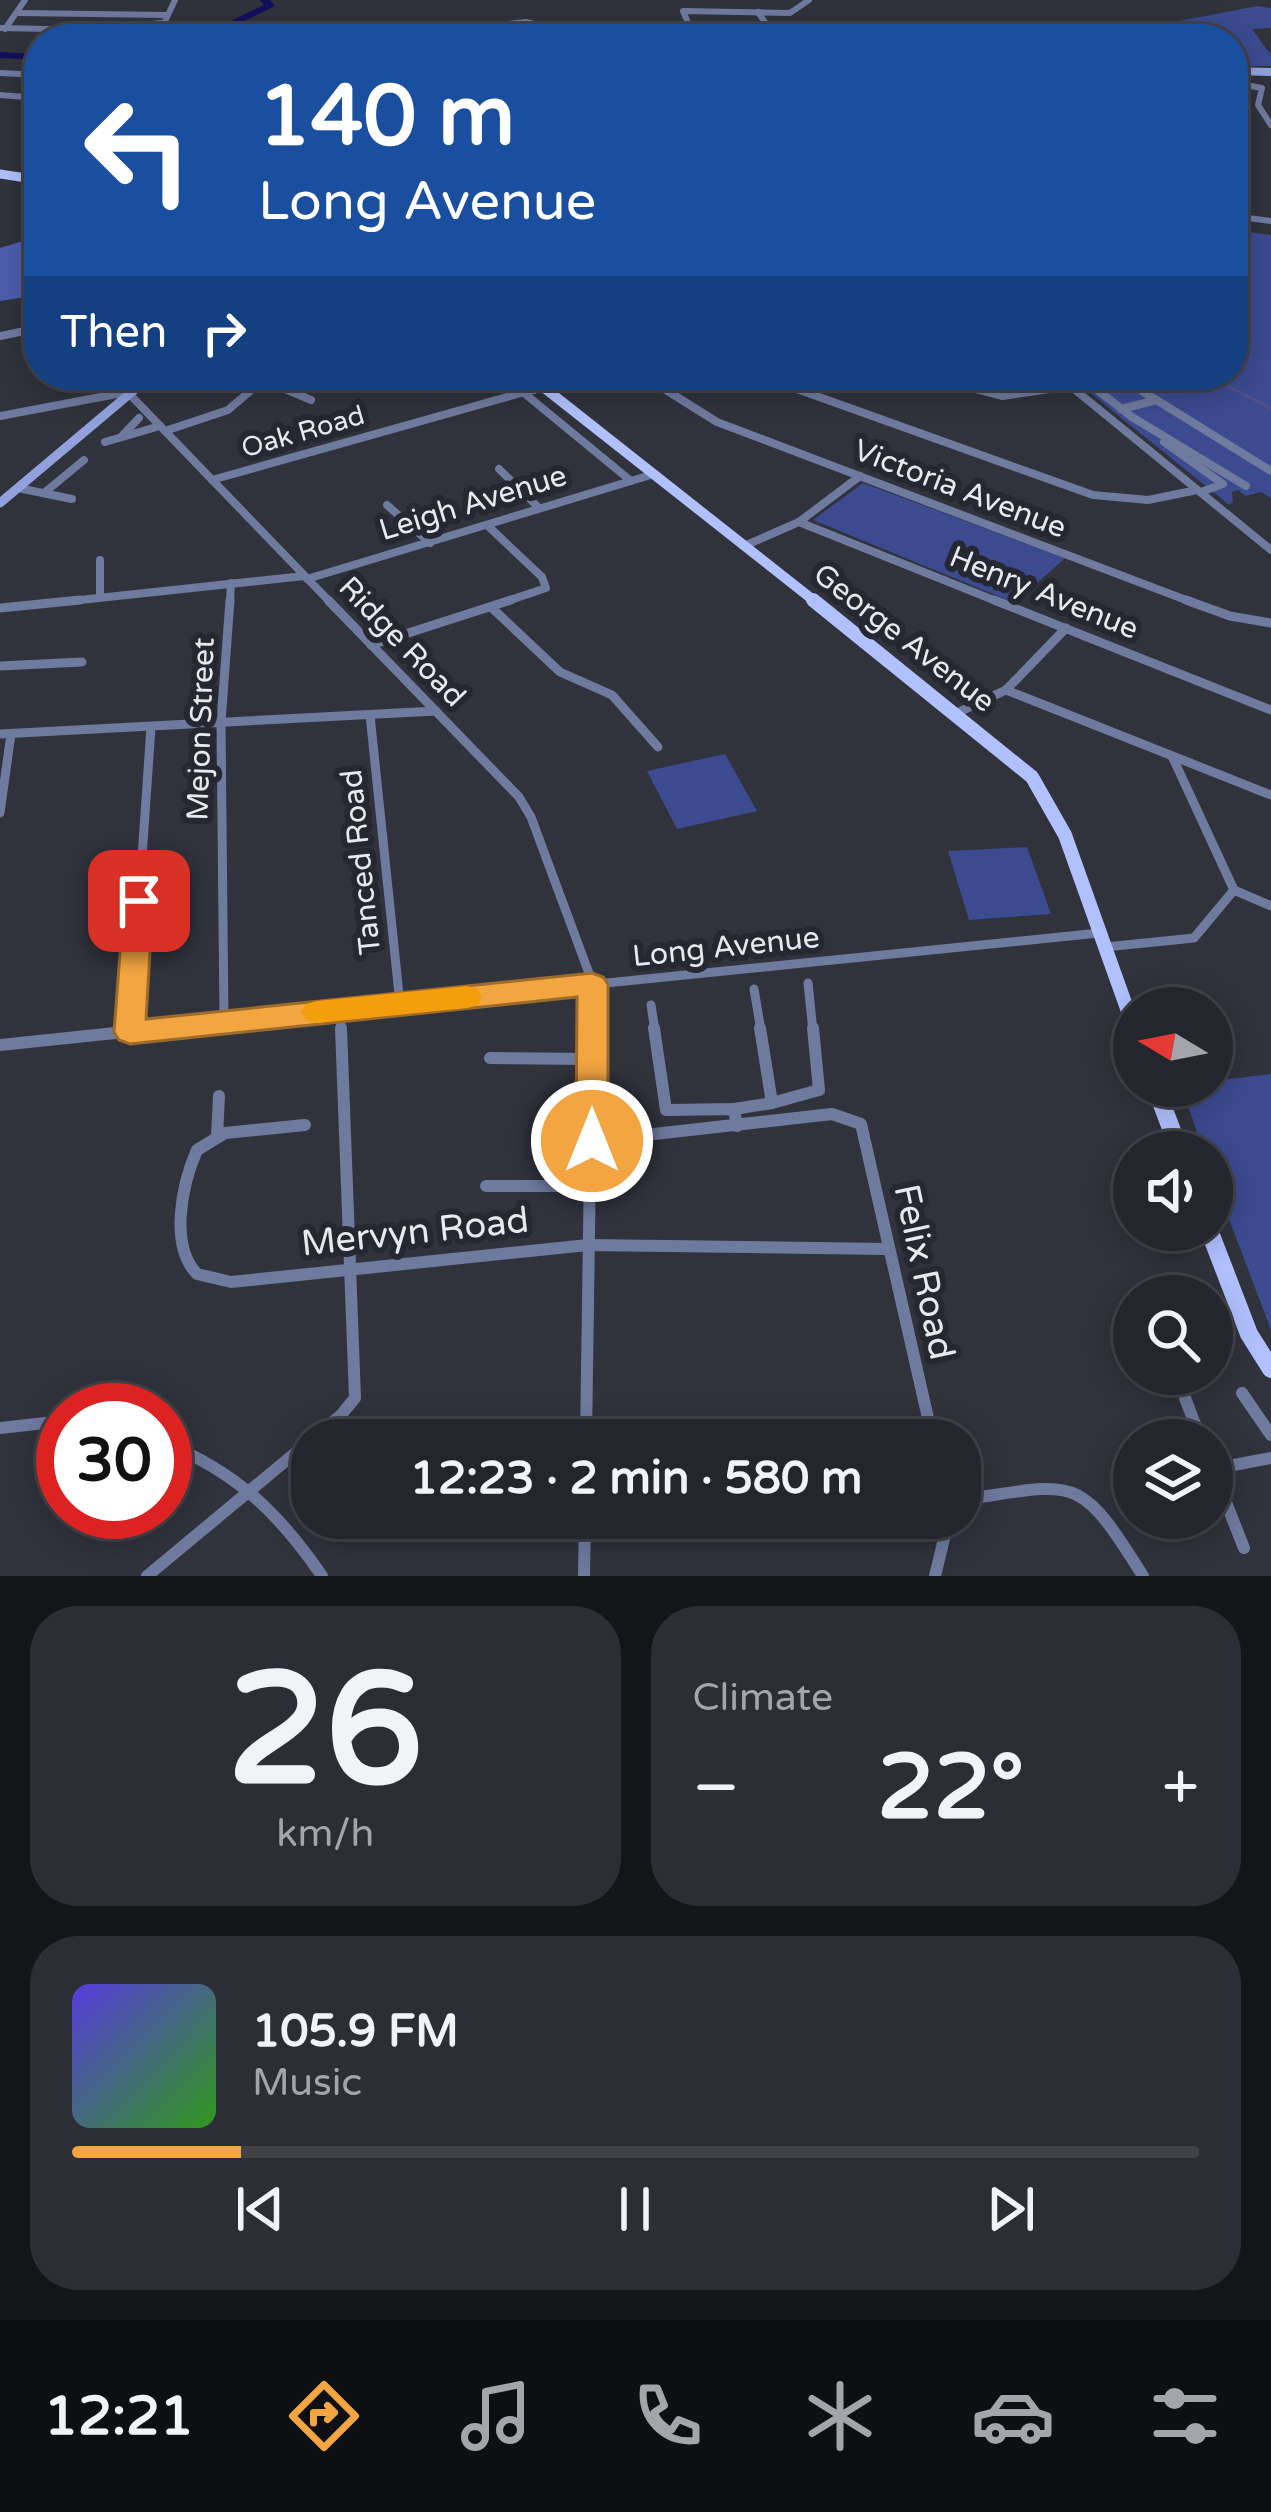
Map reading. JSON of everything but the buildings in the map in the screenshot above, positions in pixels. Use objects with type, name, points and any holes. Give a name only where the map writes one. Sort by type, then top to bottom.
[{"type":"main road","points":[[0,503],[132,390]]},
{"type":"main road","name":"George Avenue","points":[[534,390],[654,474],[1022,767],[1048,800],[1119,987]]},
{"type":"main road","points":[[1217,1251],[1249,1334],[1271,1370]]},
{"type":"street","points":[[2,28],[26,0]]},
{"type":"street","points":[[152,24],[161,23],[175,0]]},
{"type":"street","points":[[689,24],[682,10],[796,11],[808,0]]},
{"type":"street","points":[[758,12],[766,24]]},
{"type":"street","points":[[17,13],[167,15]]},
{"type":"street","points":[[1248,86],[1262,88],[1258,105],[1271,124]]},
{"type":"street","name":"Ridge Road","points":[[125,390],[525,804],[592,984]]},
{"type":"street","points":[[105,442],[229,410],[253,390]]},
{"type":"street","points":[[291,390],[311,400]]},
{"type":"street","name":"Oak Road","points":[[212,480],[534,390]]},
{"type":"street","name":"George Avenue","points":[[534,390],[631,481]]},
{"type":"street","name":"Victoria Avenue","points":[[664,390],[706,418],[1231,616],[1271,623]]},
{"type":"street","points":[[800,390],[1093,495],[1140,500],[1223,484],[1157,433]]},
{"type":"street","points":[[979,390],[1002,396],[1043,390]]},
{"type":"street","points":[[1075,390],[1271,550]]},
{"type":"street","points":[[1097,390],[1157,433],[1246,486]]},
{"type":"street","points":[[1142,392],[1271,471]]},
{"type":"street","points":[[0,416],[128,393]]},
{"type":"street","points":[[1121,409],[1153,401]]},
{"type":"street","points":[[122,436],[139,418]]},
{"type":"street","points":[[1177,453],[1189,452]]},
{"type":"street","points":[[44,493],[84,460]]},
{"type":"street","points":[[499,469],[538,507]]},
{"type":"street","name":"Leigh Avenue","points":[[0,608],[306,578],[654,474]]},
{"type":"street","points":[[744,546],[800,522],[860,476]]},
{"type":"street","points":[[18,488],[72,499]]},
{"type":"street","points":[[387,505],[430,543]]},
{"type":"street","name":"Henry Avenue","points":[[800,522],[1271,710]]},
{"type":"street","points":[[371,645],[538,593],[547,583],[488,526]]},
{"type":"street","points":[[100,560],[100,597]]},
{"type":"street","name":"Mejon Street","points":[[224,1021],[221,722],[230,583]]},
{"type":"street","points":[[492,608],[560,672],[612,695],[658,747]]},
{"type":"street","points":[[957,713],[1006,690],[1066,628]]},
{"type":"street","points":[[0,666],[82,662]]},
{"type":"street","points":[[1006,690],[1271,796]]},
{"type":"street","points":[[0,813],[6,734],[436,711]]},
{"type":"street","name":"Tanced Road","points":[[370,715],[400,1004]]},
{"type":"street","points":[[130,1032],[151,727]]},
{"type":"street","points":[[1172,756],[1234,890],[1271,906]]},
{"type":"street","name":"Long Avenue","points":[[0,1046],[592,984],[1101,940],[1194,938],[1234,890]]},
{"type":"street","points":[[651,1005],[666,1109],[734,1109],[810,1096],[819,1090],[808,983]]},
{"type":"street","points":[[586,1419],[592,984]]},
{"type":"street","points":[[754,989],[772,1102]]},
{"type":"street","points":[[147,1576],[341,1415],[355,1397],[340,1010]]},
{"type":"street","points":[[490,1058],[592,1059]]},
{"type":"street","points":[[219,1096],[217,1136],[304,1125]]},
{"type":"street","points":[[592,1141],[737,1126],[734,1109]]},
{"type":"street","name":"Felix Road","points":[[737,1126],[832,1114],[855,1119],[865,1130],[886,1249],[926,1419]]},
{"type":"street","name":"Mervyn Road","points":[[217,1136],[199,1145],[186,1166],[184,1246],[192,1270],[204,1278],[230,1282],[588,1245],[886,1249]]},
{"type":"street","points":[[486,1186],[590,1186]]},
{"type":"street","points":[[1242,1393],[1271,1436]]},
{"type":"street","points":[[1185,1398],[1193,1419]]},
{"type":"street","points":[[0,1428],[36,1424]]},
{"type":"street","points":[[192,1457],[254,1488],[322,1576]]},
{"type":"street","points":[[1233,1465],[1271,1459]]},
{"type":"street","points":[[981,1498],[1064,1489],[1077,1492],[1097,1505],[1143,1576]]},
{"type":"street","points":[[1233,1520],[1244,1548]]},
{"type":"street","points":[[584,1576],[585,1539]]},
{"type":"street","points":[[935,1576],[944,1539]]},
{"type":"shaded area","points":[[1257,6],[1271,8],[1271,28],[1252,29],[1271,55],[1271,66],[1248,66],[1248,24],[1164,24]]},
{"type":"shaded area","points":[[1248,232],[1271,235],[1271,498],[1261,492],[1246,496],[1238,490],[1232,492],[1233,503],[1228,504],[1087,390],[1248,390]]},
{"type":"shaded area","points":[[24,241],[24,297],[0,301],[0,248]]},
{"type":"shaded area","points":[[863,483],[1065,558],[1015,603],[813,520]]},
{"type":"shaded area","points":[[725,754],[757,811],[677,829],[647,771]]},
{"type":"shaded area","points":[[1027,847],[1051,914],[969,920],[948,851]]},
{"type":"shaded area","points":[[1271,1074],[1271,1330],[1233,1230],[1233,1131],[1197,1131],[1188,1107],[1233,1107],[1233,1079]]},
{"type":"waterway","points":[[232,24],[270,6],[265,0]]},
{"type":"waterway","points":[[0,55],[24,56]]},
{"type":"waterway","points":[[1236,390],[1271,408]]},
{"type":"slow traffic","points":[[317,1012],[467,997]]},
{"type":"route","points":[[139,901],[130,1032],[592,984],[592,1141]]}]
